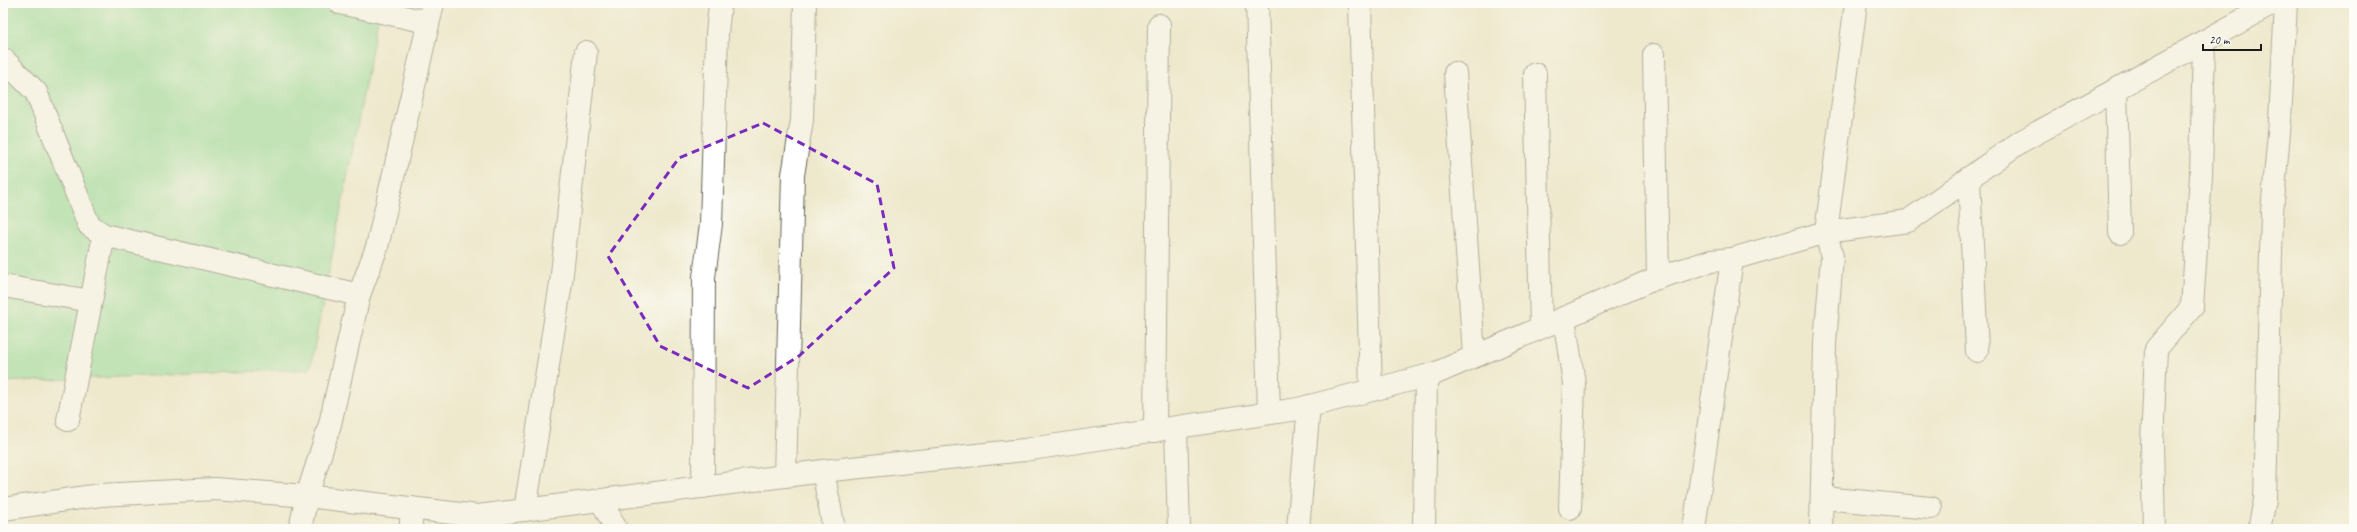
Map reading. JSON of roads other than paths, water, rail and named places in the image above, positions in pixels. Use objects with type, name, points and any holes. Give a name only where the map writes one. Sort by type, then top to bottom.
[{"type":"street","points":[[300,529],[307,496],[330,424],[359,295],[377,247],[430,12],[340,3]]},
{"type":"street","points":[[703,487],[704,276],[711,224],[717,34],[720,3]]},
{"type":"street","points":[[785,476],[793,175],[802,120],[805,3]]},
{"type":"street","points":[[1258,3],[1269,412]]},
{"type":"street","points":[[1360,3],[1371,390]]},
{"type":"street","points":[[1820,529],[1823,498],[1825,343],[1832,257],[1826,232],[1856,3]]},
{"type":"street","points":[[3,509],[100,495],[215,489],[307,496],[411,519],[478,516],[823,471],[1024,450],[1166,430],[1309,406],[1426,376],[1658,278],[1711,261],[1732,259],[1826,232],[1908,221],[2020,142],[2274,3]]},
{"type":"street","points":[[2259,529],[2265,500],[2272,212],[2280,121],[2286,3]]},
{"type":"street","points":[[1159,25],[1166,430],[1179,529]]},
{"type":"street","points":[[2154,529],[2152,444],[2156,350],[2192,307],[2201,176],[2204,41]]},
{"type":"street","points":[[525,510],[561,283],[586,52]]},
{"type":"street","points":[[1654,55],[1658,278]]},
{"type":"street","points":[[3,59],[36,92],[89,225],[104,235],[359,295]]},
{"type":"street","points":[[1455,72],[1474,356]]},
{"type":"street","points":[[1535,74],[1541,327]]},
{"type":"street","points":[[2116,89],[2120,234]]},
{"type":"street","points":[[1969,178],[1977,351]]},
{"type":"street","points":[[68,420],[104,235]]},
{"type":"street","points":[[1694,529],[1732,259]]},
{"type":"street","points":[[3,286],[91,301]]},
{"type":"street","points":[[1564,318],[1574,383],[1570,508]]},
{"type":"street","points":[[1424,529],[1426,376]]},
{"type":"street","points":[[1298,529],[1309,406]]},
{"type":"street","points":[[823,471],[834,529]]},
{"type":"street","points":[[1823,498],[1931,508]]},
{"type":"street","points":[[601,500],[616,529]]}]
